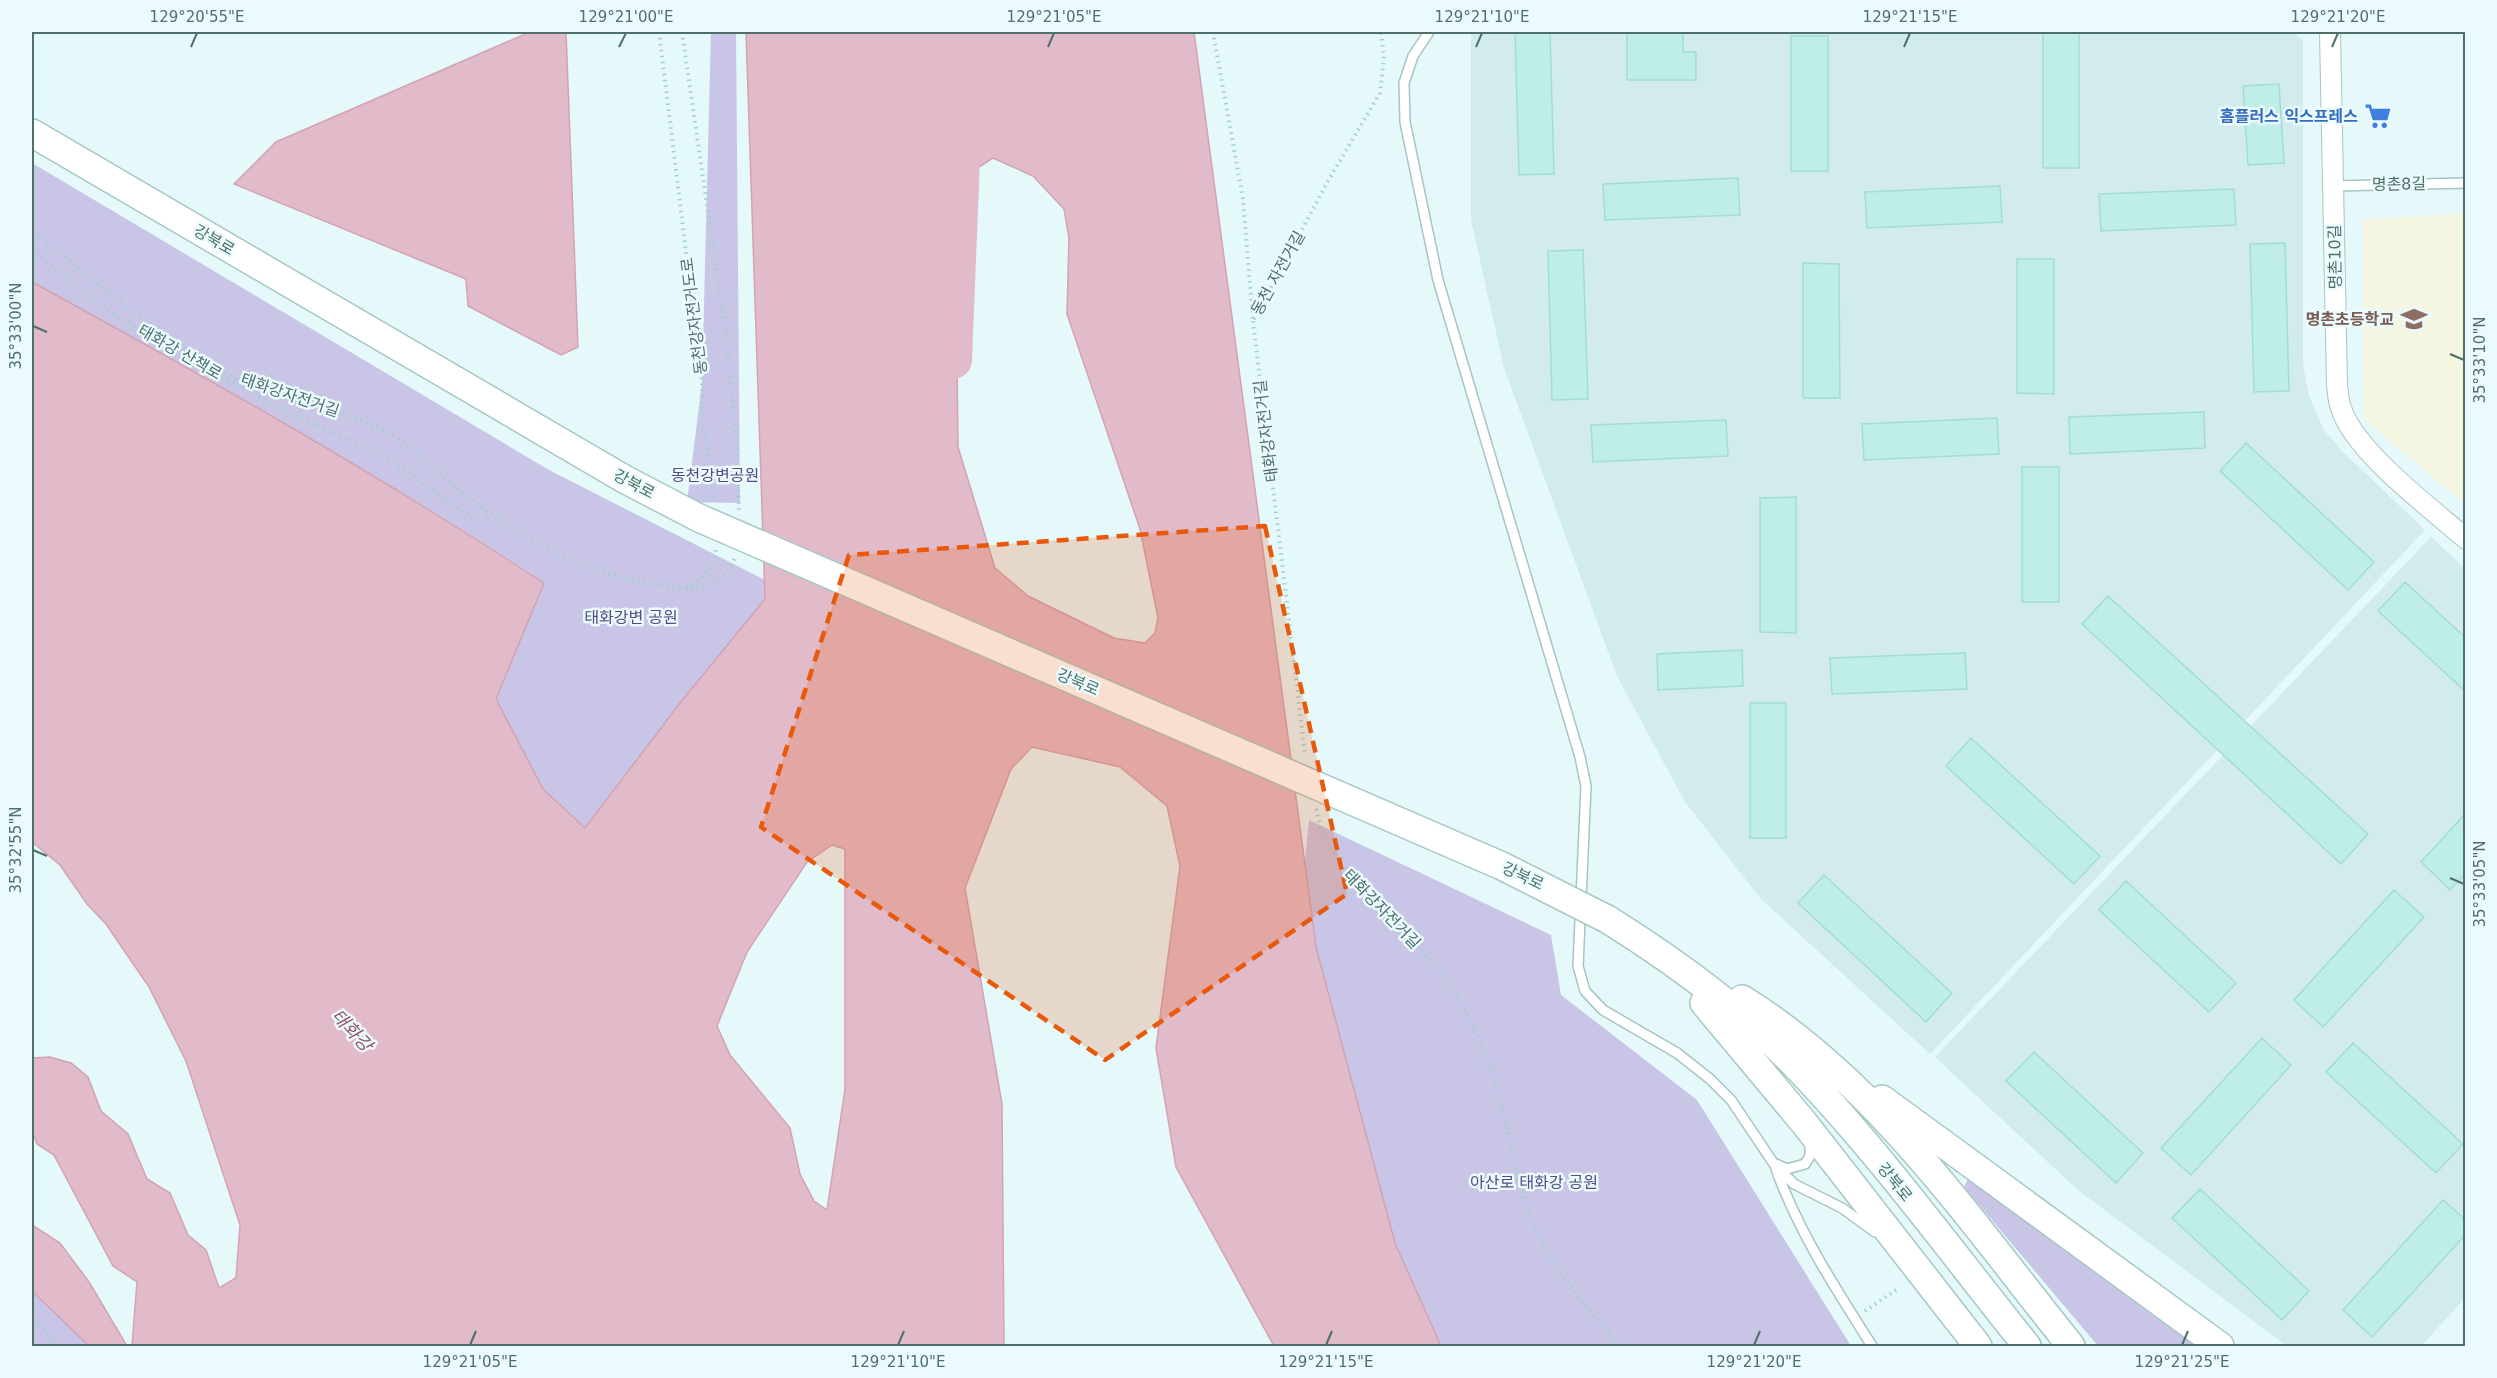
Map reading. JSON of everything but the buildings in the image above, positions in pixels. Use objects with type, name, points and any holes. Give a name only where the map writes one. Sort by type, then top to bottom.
[{"type":"main road","name":"강북로","points":[[32,133],[616,474],[1502,866],[1607,919],[1647,944],[1739,1014],[1798,1068],[1843,1118],[2027,1347]]},
{"type":"main road","points":[[1647,944],[1759,1009],[2220,1347]]},
{"type":"main road","points":[[1647,944],[1728,1029],[1805,1124],[1909,1279],[1978,1347]]},
{"type":"main road","points":[[1822,1056],[1881,1113],[1905,1140],[2071,1347]]},
{"type":"street","name":"명촌10길","points":[[2330,32],[2337,385],[2340,408],[2352,431],[2372,454],[2466,540]]},
{"type":"lane","points":[[1413,32],[1426,35],[1413,56],[1404,83],[1405,122],[1438,280],[1576,745],[1586,786],[1578,966],[1586,991],[1603,1010],[1677,1053],[1710,1079],[1731,1100],[1774,1164],[1794,1184],[1862,1221],[1909,1279]]},
{"type":"lane","name":"명촌8길","points":[[2333,186],[2466,183]]},
{"type":"lane","points":[[1774,1164],[1787,1169],[1805,1164],[1811,1146],[1805,1124]]},
{"type":"lane","points":[[1774,1164],[1788,1204],[1808,1242],[1872,1347]]},
{"type":"path","name":"동천강자전거도로","points":[[659,32],[702,383],[702,422],[711,466],[706,514]]},
{"type":"path","points":[[682,32],[727,344],[736,434],[739,513]]},
{"type":"path","name":"동천 자전거길","points":[[1213,32],[1243,199],[1253,321]]},
{"type":"path","name":"동천 자전거길","points":[[1253,321],[1328,181],[1380,93],[1384,56],[1381,32]]},
{"type":"path","name":"태화강자전거길","points":[[32,230],[139,315],[198,355],[242,381],[279,396],[366,422],[393,435],[491,514],[551,551],[614,577],[642,584],[686,589],[707,588],[718,581],[727,573],[737,553]]},
{"type":"path","name":"태화강 산책로","points":[[32,251],[126,321],[278,408],[383,455],[480,523],[491,514]]},
{"type":"path","name":"태화강자전거길","points":[[1253,321],[1307,765]]},
{"type":"path","points":[[686,589],[702,580],[711,569],[716,544]]},
{"type":"path","name":"태화강자전거길","points":[[1316,808],[1320,830],[1341,867],[1419,948],[1454,990],[1477,1034],[1495,1082],[1523,1195],[1535,1230],[1560,1272],[1619,1347]]},
{"type":"path","points":[[1864,1318],[1863,1313],[1866,1309],[1909,1279]]},
{"type":"path","points":[[32,1315],[57,1347]]},
{"type":"highlighted area","points":[[1265,526],[1347,894],[1105,1060],[761,827],[849,555]]},
{"type":"shaded area","points":[[1471,32],[2293,32],[2303,40],[2303,364],[2309,396],[2324,430],[2343,452],[2425,530],[1930,1054],[1761,899],[1685,802],[1617,676],[1504,368],[1471,220]]},
{"type":"shaded area","name":"명촌초등학교","points":[[2466,213],[2465,504],[2364,419],[2362,220]]},
{"type":"shaded area","points":[[2431,537],[2465,568],[2465,1298],[2421,1346],[2287,1346],[2079,1191],[1935,1057]]},
{"type":"green space","name":"동천강변공원","points":[[711,32],[736,32],[740,503],[687,502],[702,383]]},
{"type":"green space","name":"태화강변 공원","points":[[32,163],[549,470],[765,580],[765,599],[680,703],[585,828],[543,789],[496,699],[544,582],[355,464],[32,282]]},
{"type":"green space","name":"아산로 태화강 공원","points":[[1309,820],[1551,935],[1561,995],[1697,1100],[1851,1346],[1422,1346],[1297,944]]},
{"type":"green space","points":[[1970,1175],[2197,1346],[2098,1346],[1964,1187]]},
{"type":"green space","points":[[32,1291],[89,1346],[32,1346]]},
{"type":"water","points":[[530,32],[566,32],[578,347],[561,355],[468,306],[466,279],[234,184],[276,142]]},
{"type":"water","name":"태화강","points":[[746,32],[1194,32],[1316,947],[1395,1243],[1441,1346],[1274,1346],[1176,1167],[1156,1048],[1180,866],[1167,806],[1120,767],[1032,747],[1011,769],[965,888],[1002,1104],[1004,1346],[132,1346],[137,1282],[113,1266],[54,1155],[37,1144],[32,1131],[32,1058],[50,1057],[71,1063],[88,1077],[101,1111],[128,1134],[147,1179],[170,1193],[188,1235],[206,1250],[219,1288],[236,1278],[240,1225],[186,1061],[149,987],[106,924],[87,904],[60,865],[32,842],[32,282],[291,427],[418,503],[544,583],[496,699],[543,789],[585,828],[680,703],[765,599]],"holes":[[[993,158],[1033,176],[1064,209],[1069,238],[1067,314],[1140,529],[1158,618],[1155,633],[1145,643],[1114,638],[1028,596],[995,568],[958,447],[957,361],[960,318],[942,280],[944,213],[968,174]],[[832,845],[845,849],[845,1089],[827,1210],[814,1201],[800,1174],[790,1128],[730,1055],[717,1026],[747,952],[807,862]]]},
{"type":"water","points":[[32,1225],[60,1243],[89,1282],[127,1346],[89,1346],[32,1291]]},
{"type":"waterway","points":[[953,360],[966,32]]},
{"type":"place","name":"홈플러스 익스프레스","points":[[2378,116]]},
{"type":"place","name":"명촌초등학교","points":[[2414,319]]}]
